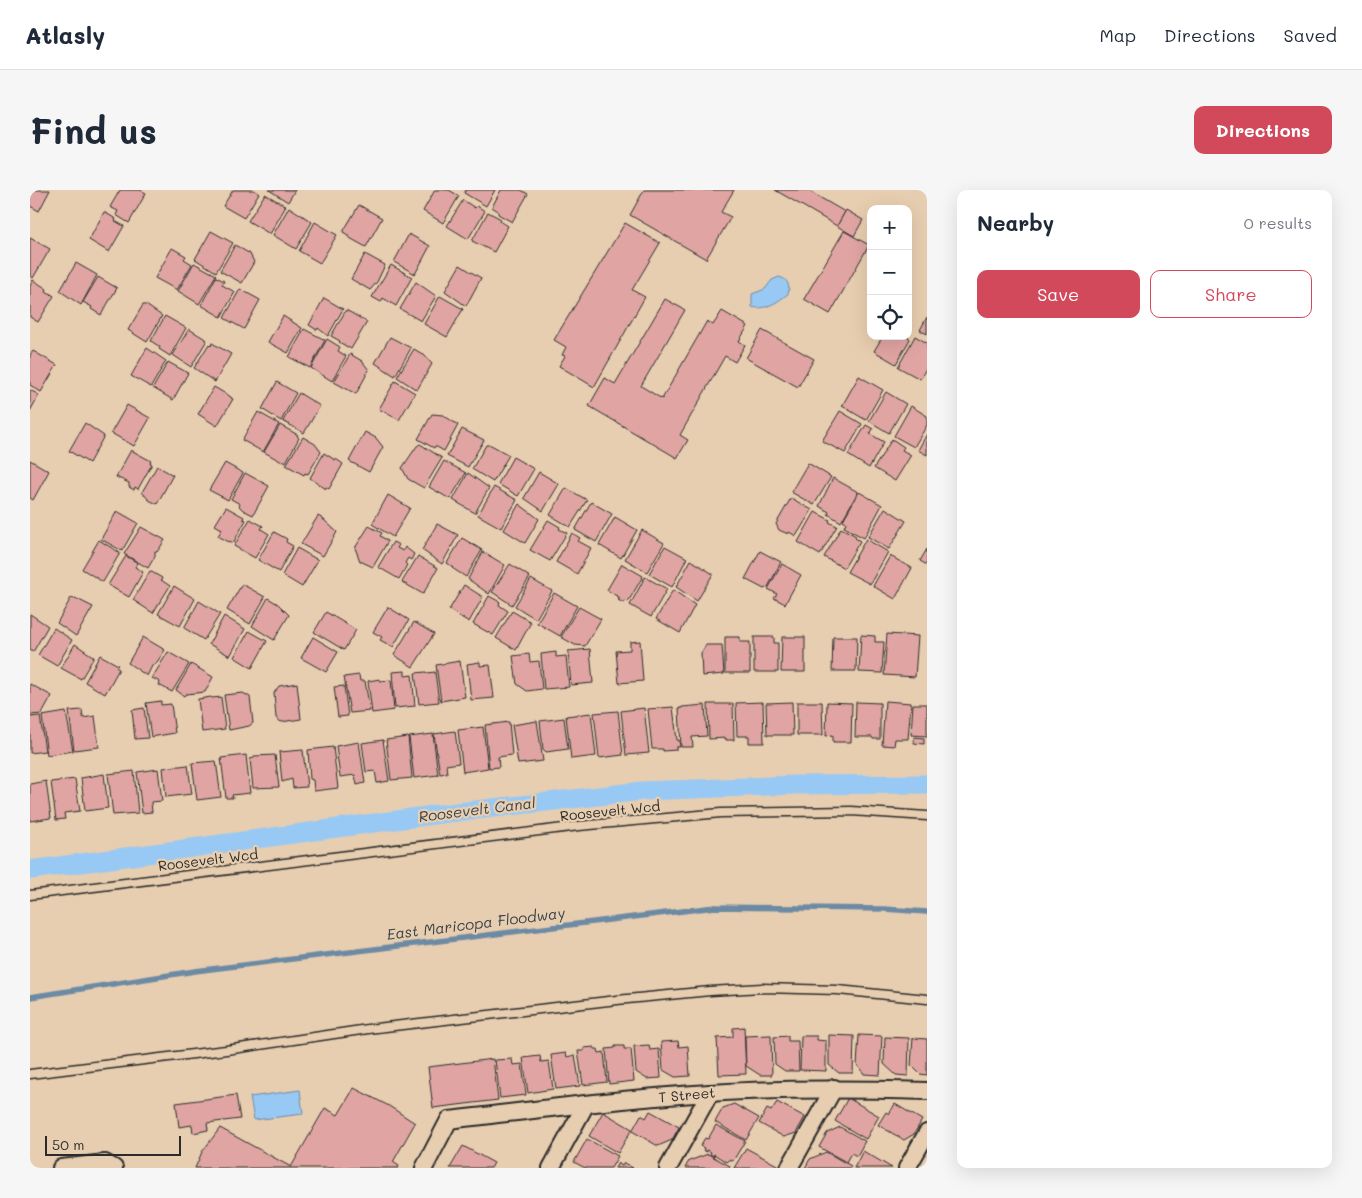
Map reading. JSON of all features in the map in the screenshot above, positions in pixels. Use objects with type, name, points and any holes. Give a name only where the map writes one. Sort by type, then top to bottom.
[{"type":"street","name":"T Street","points":[[424,1168],[449,1120],[586,1104],[710,1093],[834,1088],[927,1091]]},
{"type":"street","points":[[789,1168],[834,1088]]},
{"type":"street","points":[[668,1168],[710,1093]]},
{"type":"street","points":[[551,1168],[586,1104]]},
{"type":"street","points":[[907,1168],[927,1133]]},
{"type":"street","points":[[61,1168],[105,1163],[114,1168]]},
{"type":"lane","name":"Roosevelt Wcd","points":[[30,895],[578,826],[721,813],[851,812],[927,816]]},
{"type":"lane","points":[[30,1074],[226,1050],[368,1029],[710,991],[762,988],[838,990],[927,998]]},
{"type":"water","points":[[779,277],[788,283],[788,294],[762,308],[752,307],[752,294],[765,289],[772,280]]},
{"type":"water","points":[[300,1090],[303,1114],[254,1120],[250,1097]]},
{"type":"building","points":[[30,190],[50,190],[39,211],[30,206]]},
{"type":"building","points":[[120,190],[140,190],[146,193],[129,223],[116,215],[118,211],[110,207]]},
{"type":"building","points":[[233,190],[254,190],[259,193],[244,218],[223,206]]},
{"type":"building","points":[[269,190],[295,190],[288,202]]},
{"type":"building","points":[[435,190],[449,190],[459,196],[443,223],[423,211]]},
{"type":"building","points":[[466,190],[495,190],[486,206],[464,193]]},
{"type":"building","points":[[501,190],[521,190],[528,194],[512,222],[498,214],[498,211],[492,207]]},
{"type":"building","points":[[644,190],[734,190],[721,212],[731,217],[706,259],[630,215]]},
{"type":"building","points":[[775,190],[807,190],[845,212],[837,226]]},
{"type":"building","points":[[265,194],[286,206],[270,234],[248,221]]},
{"type":"building","points":[[463,200],[475,208],[477,206],[485,211],[468,239],[447,226]]},
{"type":"building","points":[[359,205],[382,218],[366,247],[343,232]]},
{"type":"building","points":[[289,207],[312,222],[296,249],[273,235]]},
{"type":"building","points":[[846,210],[863,220],[854,236],[837,226]]},
{"type":"building","points":[[104,212],[124,226],[109,252],[89,240]]},
{"type":"building","points":[[488,212],[501,219],[500,221],[508,226],[494,252],[472,241]]},
{"type":"building","points":[[315,222],[337,235],[320,263],[299,251]]},
{"type":"building","points":[[625,223],[660,243],[632,290],[645,297],[594,387],[559,366],[565,356],[562,355],[566,347],[554,340]]},
{"type":"building","points":[[211,231],[233,243],[216,272],[195,259]]},
{"type":"building","points":[[844,231],[867,244],[867,249],[830,314],[804,299]]},
{"type":"building","points":[[409,234],[430,246],[415,274],[394,262]]},
{"type":"building","points":[[30,238],[50,249],[33,278],[30,276]]},
{"type":"building","points":[[235,245],[250,254],[254,262],[242,283],[220,271]]},
{"type":"building","points":[[172,248],[186,256],[184,259],[192,264],[177,290],[155,278]]},
{"type":"building","points":[[365,254],[385,265],[377,282],[370,290],[351,279]]},
{"type":"building","points":[[76,263],[97,275],[81,305],[60,291]]},
{"type":"building","points":[[194,263],[216,275],[199,304],[178,291]]},
{"type":"building","points":[[391,265],[412,277],[396,306],[383,298],[381,302],[372,297]]},
{"type":"building","points":[[460,265],[481,278],[466,306],[445,291]]},
{"type":"building","points":[[98,277],[117,288],[101,315],[83,302]]},
{"type":"building","points":[[216,277],[224,281],[222,285],[235,292],[221,317],[201,305]]},
{"type":"building","points":[[33,280],[54,296],[38,322],[30,317],[30,286]]},
{"type":"building","points":[[416,282],[436,296],[421,321],[400,309]]},
{"type":"building","points":[[240,289],[260,300],[244,329],[224,318]]},
{"type":"building","points":[[440,296],[463,309],[447,337],[424,324]]},
{"type":"building","points":[[324,298],[343,309],[328,336],[318,328],[317,330],[309,325]]},
{"type":"building","points":[[665,299],[685,310],[641,386],[662,399],[707,321],[713,325],[722,311],[748,326],[739,341],[745,345],[735,362],[725,356],[680,435],[688,440],[677,458],[589,406],[605,378],[615,384]]},
{"type":"building","points":[[143,305],[146,305],[162,316],[147,342],[128,330]]},
{"type":"building","points":[[346,310],[367,322],[351,349],[331,336]]},
{"type":"building","points":[[165,316],[186,328],[170,356],[151,341]]},
{"type":"building","points":[[283,316],[302,328],[288,353],[268,342]]},
{"type":"building","points":[[927,317],[927,334],[920,330]]},
{"type":"building","points":[[189,329],[207,340],[191,367],[173,355]]},
{"type":"building","points":[[304,329],[325,340],[310,368],[289,357]]},
{"type":"building","points":[[762,330],[814,359],[798,387],[746,358]]},
{"type":"building","points":[[915,336],[927,343],[927,367],[920,379],[898,367]]},
{"type":"building","points":[[390,337],[411,348],[395,376],[375,363]]},
{"type":"building","points":[[327,339],[340,347],[338,351],[346,356],[332,381],[311,368]]},
{"type":"building","points":[[881,340],[909,340],[896,364],[874,351]]},
{"type":"building","points":[[212,343],[231,354],[215,382],[194,368],[209,344],[211,346]]},
{"type":"building","points":[[147,348],[166,361],[151,387],[131,376]]},
{"type":"building","points":[[414,349],[424,355],[432,364],[417,390],[397,377]]},
{"type":"building","points":[[33,351],[57,365],[41,392],[30,385],[30,355]]},
{"type":"building","points":[[350,354],[362,361],[369,370],[356,394],[334,382]]},
{"type":"building","points":[[168,362],[188,373],[173,400],[153,388]]},
{"type":"building","points":[[859,376],[883,390],[866,420],[842,406]]},
{"type":"building","points":[[395,381],[415,393],[399,420],[379,409]]},
{"type":"building","points":[[277,382],[296,393],[281,421],[262,409]]},
{"type":"building","points":[[214,387],[233,399],[217,426],[198,414]]},
{"type":"building","points":[[30,390],[39,395],[30,411]]},
{"type":"building","points":[[886,392],[906,404],[889,433],[869,421]]},
{"type":"building","points":[[299,393],[320,406],[304,433],[283,421]]},
{"type":"building","points":[[127,405],[150,418],[134,446],[111,433]]},
{"type":"building","points":[[911,406],[927,416],[927,425],[914,447],[894,436]]},
{"type":"building","points":[[840,411],[862,424],[845,453],[822,441]]},
{"type":"building","points":[[258,412],[279,424],[263,452],[242,440]]},
{"type":"building","points":[[432,414],[443,415],[458,425],[444,451],[418,439]]},
{"type":"building","points":[[85,423],[104,436],[89,463],[69,451]]},
{"type":"building","points":[[280,425],[298,435],[299,438],[286,462],[283,460],[282,462],[264,452]]},
{"type":"building","points":[[866,425],[873,429],[870,434],[884,442],[869,468],[848,455]]},
{"type":"building","points":[[462,429],[484,440],[468,467],[447,456]]},
{"type":"building","points":[[365,432],[376,438],[383,447],[369,472],[349,461]]},
{"type":"building","points":[[927,434],[927,455],[918,450]]},
{"type":"building","points":[[303,437],[315,444],[321,452],[308,474],[305,473],[304,475],[286,465]]},
{"type":"building","points":[[892,439],[904,447],[902,450],[911,455],[895,481],[874,468]]},
{"type":"building","points":[[420,444],[442,458],[424,488],[408,479],[402,468]]},
{"type":"building","points":[[486,445],[491,445],[509,455],[493,482],[472,469]]},
{"type":"building","points":[[131,450],[151,461],[150,463],[152,464],[138,489],[135,487],[134,490],[129,487],[129,483],[116,477]]},
{"type":"building","points":[[324,453],[343,464],[329,489],[326,487],[326,489],[310,478]]},
{"type":"building","points":[[513,457],[534,469],[518,496],[498,484]]},
{"type":"building","points":[[30,460],[49,471],[33,500],[30,498]]},
{"type":"building","points":[[444,461],[466,473],[450,499],[429,487]]},
{"type":"building","points":[[225,463],[243,473],[228,500],[209,490]]},
{"type":"building","points":[[808,463],[831,477],[814,505],[791,492]]},
{"type":"building","points":[[157,466],[173,475],[157,504],[149,500],[142,492]]},
{"type":"building","points":[[539,472],[559,484],[543,511],[524,498]]},
{"type":"building","points":[[245,473],[269,486],[253,515],[243,510],[239,506],[240,504],[231,499]]},
{"type":"building","points":[[468,473],[489,488],[475,513],[453,500]]},
{"type":"building","points":[[833,478],[858,492],[841,522],[819,506]]},
{"type":"building","points":[[494,487],[517,500],[501,528],[478,515]]},
{"type":"building","points":[[566,488],[587,500],[570,527],[550,515]]},
{"type":"building","points":[[859,492],[882,505],[864,538],[844,527],[846,522],[843,520]]},
{"type":"building","points":[[388,495],[410,508],[393,537],[372,524]]},
{"type":"building","points":[[791,498],[812,510],[796,536],[779,530],[776,524]]},
{"type":"building","points":[[591,502],[612,514],[596,542],[575,530]]},
{"type":"building","points":[[519,504],[539,519],[525,543],[504,530]]},
{"type":"building","points":[[226,507],[246,520],[233,543],[218,536],[222,529],[215,525]]},
{"type":"building","points":[[885,508],[906,521],[889,549],[868,537]]},
{"type":"building","points":[[117,511],[138,523],[122,551],[101,539]]},
{"type":"building","points":[[815,512],[837,526],[820,555],[798,542]]},
{"type":"building","points":[[318,516],[337,532],[323,556],[301,544]]},
{"type":"building","points":[[615,517],[637,530],[621,558],[599,545]]},
{"type":"building","points":[[250,519],[263,526],[261,529],[269,534],[255,558],[234,546]]},
{"type":"building","points":[[548,520],[567,533],[550,561],[530,550]]},
{"type":"building","points":[[437,524],[458,535],[442,564],[422,550]]},
{"type":"building","points":[[369,526],[382,533],[380,536],[388,541],[373,567],[360,561],[355,548]]},
{"type":"building","points":[[141,527],[165,540],[157,552],[155,551],[155,556],[148,568],[124,554]]},
{"type":"building","points":[[841,528],[856,536],[855,538],[860,541],[844,568],[824,557]]},
{"type":"building","points":[[642,530],[664,543],[647,572],[625,559]]},
{"type":"building","points":[[274,532],[287,539],[286,542],[293,546],[279,572],[258,560]]},
{"type":"building","points":[[572,533],[580,538],[578,541],[591,548],[577,574],[556,562]]},
{"type":"building","points":[[462,538],[482,550],[466,577],[447,563]]},
{"type":"building","points":[[866,539],[888,552],[870,584],[847,572]]},
{"type":"building","points":[[99,540],[120,553],[103,582],[82,569]]},
{"type":"building","points":[[393,542],[399,545],[397,548],[403,551],[405,547],[414,554],[411,560],[408,558],[405,563],[407,565],[399,579],[378,567]]},
{"type":"building","points":[[665,546],[687,558],[672,587],[649,574]]},
{"type":"building","points":[[297,548],[318,560],[302,587],[282,575]]},
{"type":"building","points":[[927,549],[927,565],[920,561]]},
{"type":"building","points":[[760,551],[781,562],[768,587],[764,589],[745,579]]},
{"type":"building","points":[[483,552],[505,565],[489,594],[468,579]]},
{"type":"building","points":[[126,556],[138,563],[135,567],[143,572],[129,597],[108,585]]},
{"type":"building","points":[[418,556],[438,568],[423,594],[402,582]]},
{"type":"building","points":[[890,556],[912,568],[895,599],[873,586]]},
{"type":"building","points":[[691,560],[713,574],[697,601],[676,587]]},
{"type":"building","points":[[510,564],[530,577],[512,605],[492,592]]},
{"type":"building","points":[[622,564],[643,576],[628,602],[625,601],[624,603],[618,600],[620,598],[607,590]]},
{"type":"building","points":[[782,564],[801,575],[785,604],[774,598],[777,594],[768,589]]},
{"type":"building","points":[[150,571],[162,578],[161,580],[170,586],[153,613],[133,600]]},
{"type":"building","points":[[645,577],[667,589],[651,617],[630,605]]},
{"type":"building","points":[[531,579],[552,591],[536,619],[515,606]]},
{"type":"building","points":[[242,584],[265,597],[250,624],[227,610]]},
{"type":"building","points":[[464,585],[483,597],[469,622],[449,610]]},
{"type":"building","points":[[174,586],[195,599],[180,626],[158,614]]},
{"type":"building","points":[[673,590],[695,605],[680,633],[656,619]]},
{"type":"building","points":[[554,593],[577,606],[560,636],[537,623]]},
{"type":"building","points":[[489,596],[500,602],[499,605],[508,611],[493,635],[473,624]]},
{"type":"building","points":[[71,598],[75,598],[93,607],[76,636],[57,623]]},
{"type":"building","points":[[268,598],[278,604],[289,615],[274,640],[252,626]]},
{"type":"building","points":[[199,601],[220,614],[204,640],[184,628]]},
{"type":"building","points":[[388,607],[409,620],[393,647],[380,640],[382,637],[373,632]]},
{"type":"building","points":[[579,607],[601,619],[585,646],[575,645],[561,637]]},
{"type":"building","points":[[512,611],[531,622],[516,650],[496,638]]},
{"type":"building","points":[[326,612],[356,630],[344,650],[314,632]]},
{"type":"building","points":[[30,614],[48,626],[33,652],[30,650]]},
{"type":"building","points":[[224,616],[245,629],[230,656],[209,644]]},
{"type":"building","points":[[414,622],[434,634],[413,667],[394,655]]},
{"type":"building","points":[[54,628],[72,640],[57,666],[38,655]]},
{"type":"building","points":[[249,631],[267,641],[252,668],[234,657]]},
{"type":"building","points":[[887,634],[918,636],[915,677],[884,675]]},
{"type":"building","points":[[861,635],[875,636],[875,642],[884,642],[882,673],[859,672]]},
{"type":"building","points":[[143,637],[165,650],[155,665],[153,664],[147,676],[128,663]]},
{"type":"building","points":[[313,637],[338,652],[326,672],[301,658]]},
{"type":"building","points":[[725,637],[740,637],[740,642],[750,642],[750,673],[725,673]]},
{"type":"building","points":[[754,637],[774,637],[774,643],[778,643],[778,672],[754,672]]},
{"type":"building","points":[[782,637],[805,637],[805,672],[781,672]]},
{"type":"building","points":[[833,637],[857,637],[856,671],[832,671]]},
{"type":"building","points":[[640,641],[643,681],[619,683],[616,651],[630,650],[630,642]]},
{"type":"building","points":[[75,644],[94,657],[81,679],[61,668]]},
{"type":"building","points":[[706,645],[722,645],[724,674],[702,676],[701,653]]},
{"type":"building","points":[[590,649],[593,683],[571,685],[568,651]]},
{"type":"building","points":[[168,652],[189,664],[172,692],[159,685],[160,682],[152,678]]},
{"type":"building","points":[[556,652],[556,657],[566,656],[569,687],[544,689],[541,654]]},
{"type":"building","points":[[529,654],[530,662],[539,661],[542,689],[527,691],[517,684],[513,656]]},
{"type":"building","points":[[100,655],[118,665],[116,667],[119,669],[105,694],[85,682]]},
{"type":"building","points":[[460,661],[465,697],[441,701],[436,665]]},
{"type":"building","points":[[480,662],[480,666],[490,665],[494,698],[471,700],[467,664]]},
{"type":"building","points":[[191,664],[213,677],[205,692],[186,694],[184,696],[176,690]]},
{"type":"building","points":[[405,671],[405,676],[412,675],[415,706],[395,708],[392,672]]},
{"type":"building","points":[[435,672],[439,702],[419,704],[415,673]]},
{"type":"building","points":[[359,675],[360,681],[365,681],[370,711],[350,713],[344,677]]},
{"type":"building","points":[[380,679],[380,681],[391,680],[394,710],[372,713],[368,681]]},
{"type":"building","points":[[297,683],[301,719],[281,722],[276,718],[274,693],[279,686]]},
{"type":"building","points":[[30,684],[52,696],[42,714],[30,715]]},
{"type":"building","points":[[344,686],[348,716],[338,717],[334,687]]},
{"type":"building","points":[[243,693],[250,697],[253,723],[249,726],[229,730],[224,695]]},
{"type":"building","points":[[221,697],[225,729],[202,732],[198,699]]},
{"type":"building","points":[[161,701],[161,705],[171,704],[175,733],[151,737],[146,703]]},
{"type":"building","points":[[885,701],[911,703],[908,739],[895,739],[894,746],[882,745]]},
{"type":"building","points":[[763,702],[764,743],[749,743],[749,736],[737,736],[736,703]]},
{"type":"building","points":[[792,702],[793,735],[767,735],[766,703]]},
{"type":"building","points":[[797,702],[822,702],[823,735],[797,735]]},
{"type":"building","points":[[827,702],[852,703],[851,742],[833,742],[833,735],[826,736]]},
{"type":"building","points":[[856,702],[880,703],[880,739],[855,737]]},
{"type":"building","points":[[708,704],[733,704],[734,740],[726,740],[726,738],[709,739]]},
{"type":"building","points":[[913,704],[927,704],[927,736],[911,735]]},
{"type":"building","points":[[705,705],[707,736],[692,737],[693,747],[681,747],[679,708]]},
{"type":"building","points":[[673,707],[677,740],[679,740],[680,747],[676,747],[676,750],[663,751],[663,749],[652,749],[648,709]]},
{"type":"building","points":[[144,708],[148,738],[135,739],[132,710]]},
{"type":"building","points":[[644,708],[649,753],[626,755],[621,711]]},
{"type":"building","points":[[82,710],[83,718],[95,716],[99,747],[74,750],[69,711]]},
{"type":"building","points":[[618,711],[623,755],[599,758],[594,713]]},
{"type":"building","points":[[66,712],[73,751],[47,755],[42,716]]},
{"type":"building","points":[[591,713],[596,756],[571,759],[566,716]]},
{"type":"building","points":[[40,716],[45,751],[30,753],[30,717]]},
{"type":"building","points":[[564,718],[568,749],[546,752],[543,749],[540,721]]},
{"type":"building","points":[[537,721],[543,761],[518,764],[512,725]]},
{"type":"building","points":[[509,722],[512,755],[498,757],[499,767],[489,768],[485,725]]},
{"type":"building","points":[[483,727],[488,768],[463,772],[458,730]]},
{"type":"building","points":[[455,731],[459,763],[446,765],[447,773],[440,774],[434,734]]},
{"type":"building","points":[[433,734],[438,775],[414,778],[409,737]]},
{"type":"building","points":[[408,737],[412,778],[391,780],[386,740]]},
{"type":"building","points":[[914,737],[924,738],[924,744],[914,743]]},
{"type":"building","points":[[383,740],[389,781],[377,783],[375,771],[366,772],[362,743]]},
{"type":"building","points":[[359,742],[365,783],[357,785],[355,775],[340,777],[336,746]]},
{"type":"building","points":[[333,747],[338,788],[314,791],[313,780],[310,779],[308,750]]},
{"type":"building","points":[[303,750],[307,787],[293,788],[292,779],[282,782],[279,752]]},
{"type":"building","points":[[246,755],[250,793],[232,795],[233,798],[226,798],[221,758]]},
{"type":"building","points":[[275,755],[279,787],[253,788],[250,759],[254,758],[254,756]]},
{"type":"building","points":[[216,761],[221,797],[197,800],[192,763]]},
{"type":"building","points":[[188,765],[192,794],[166,797],[163,768]]},
{"type":"building","points":[[158,769],[162,801],[151,802],[152,812],[142,813],[137,772]]},
{"type":"building","points":[[134,771],[138,813],[113,815],[108,774]]},
{"type":"building","points":[[104,774],[108,808],[85,811],[81,778]]},
{"type":"building","points":[[75,779],[80,811],[64,813],[65,819],[56,820],[51,782]]},
{"type":"building","points":[[46,781],[51,818],[30,821],[30,784]]},
{"type":"building","points":[[744,1027],[746,1074],[719,1075],[717,1038],[733,1037],[733,1028]]},
{"type":"building","points":[[771,1035],[772,1075],[760,1075],[746,1066],[745,1036]]},
{"type":"building","points":[[829,1035],[854,1036],[853,1073],[839,1073],[829,1065]]},
{"type":"building","points":[[859,1035],[882,1036],[880,1075],[864,1074],[857,1065]]},
{"type":"building","points":[[788,1036],[788,1041],[798,1041],[799,1071],[785,1071],[775,1064],[774,1037]]},
{"type":"building","points":[[801,1036],[817,1036],[817,1040],[826,1041],[826,1071],[800,1070]]},
{"type":"building","points":[[885,1037],[909,1038],[908,1076],[896,1075],[884,1064]]},
{"type":"building","points":[[913,1038],[927,1039],[927,1075],[920,1074],[911,1065]]},
{"type":"building","points":[[678,1041],[679,1047],[688,1046],[690,1076],[675,1077],[663,1070],[661,1042]]},
{"type":"building","points":[[649,1045],[650,1050],[659,1049],[661,1078],[647,1079],[636,1072],[634,1046]]},
{"type":"building","points":[[615,1046],[624,1046],[624,1049],[631,1049],[634,1081],[609,1084],[606,1049],[615,1048]]},
{"type":"building","points":[[594,1047],[598,1049],[599,1053],[604,1052],[607,1082],[583,1085],[578,1051]]},
{"type":"building","points":[[566,1053],[567,1057],[575,1055],[580,1086],[556,1089],[551,1055]]},
{"type":"building","points":[[540,1056],[541,1062],[549,1061],[553,1089],[528,1093],[523,1058]]},
{"type":"building","points":[[493,1059],[498,1100],[433,1108],[428,1067]]},
{"type":"building","points":[[512,1059],[513,1065],[522,1064],[526,1095],[500,1098],[495,1060]]},
{"type":"building","points":[[354,1088],[389,1106],[415,1123],[393,1162],[399,1166],[398,1168],[195,1168],[202,1152],[220,1128],[291,1167],[325,1108],[338,1115]]},
{"type":"building","points":[[236,1095],[240,1119],[207,1123],[208,1130],[193,1133],[192,1125],[179,1127],[176,1103]]},
{"type":"building","points":[[848,1098],[879,1116],[866,1139],[835,1121]]},
{"type":"building","points":[[777,1102],[805,1117],[796,1133],[784,1137],[759,1123],[767,1109],[771,1111]]},
{"type":"building","points":[[734,1104],[759,1118],[746,1140],[715,1122],[723,1108]]},
{"type":"building","points":[[895,1104],[922,1120],[914,1134],[904,1140],[878,1125],[886,1112],[889,1114]]},
{"type":"building","points":[[650,1111],[679,1127],[672,1140],[658,1146],[632,1131],[641,1115],[646,1118]]},
{"type":"building","points":[[603,1112],[632,1129],[618,1153],[589,1136]]},
{"type":"building","points":[[716,1125],[745,1141],[733,1161],[730,1159],[726,1162],[714,1154],[714,1156],[710,1154],[711,1152],[703,1150],[704,1148],[700,1146],[705,1138],[708,1139]]},
{"type":"building","points":[[840,1127],[865,1141],[857,1156],[851,1153],[846,1162],[819,1147],[827,1133]]},
{"type":"building","points":[[587,1139],[618,1156],[611,1168],[585,1168],[574,1162]]},
{"type":"building","points":[[463,1146],[494,1163],[491,1168],[450,1168]]},
{"type":"building","points":[[746,1148],[777,1165],[776,1168],[734,1168]]},
{"type":"building","points":[[863,1151],[892,1168],[854,1168]]},
{"type":"building","points":[[826,1152],[851,1166],[850,1168],[805,1168],[810,1159]]},
{"type":"building","points":[[708,1154],[730,1166],[729,1168],[685,1168],[689,1161]]},
{"type":"building","points":[[618,1163],[622,1166],[624,1163],[633,1168],[615,1168]]},
{"type":"waterway","name":"Roosevelt Canal","points":[[30,870],[440,814],[643,791],[793,785],[927,784]]},
{"type":"waterway","name":"East Maricopa Floodway","points":[[30,997],[195,971],[715,907],[884,909],[927,912]]}]
